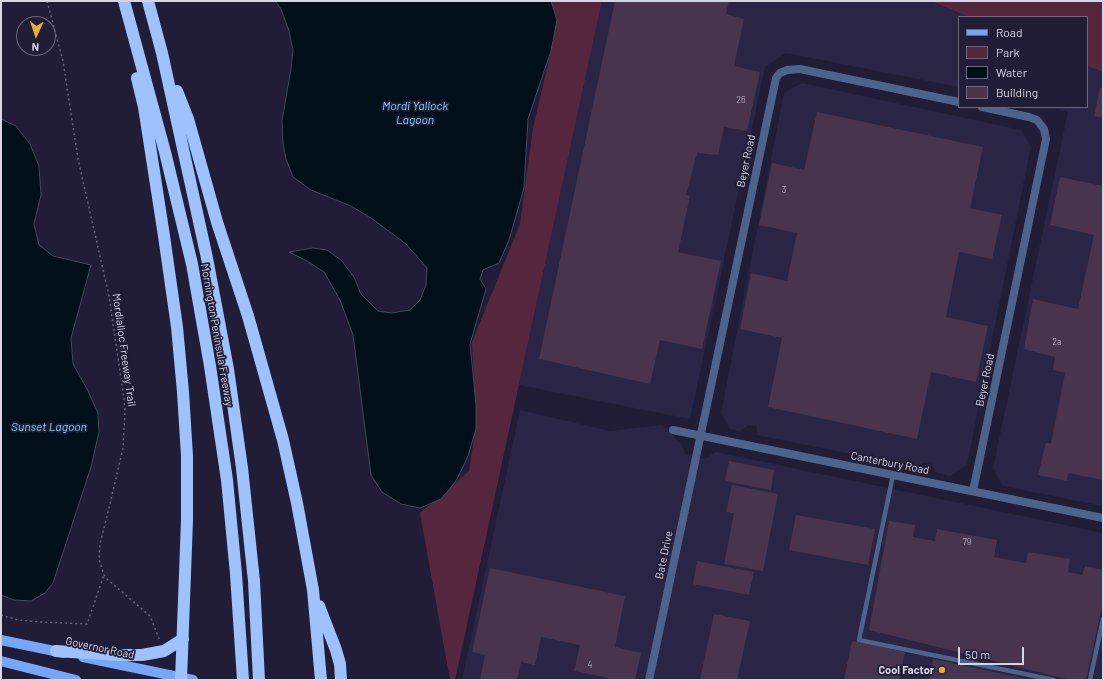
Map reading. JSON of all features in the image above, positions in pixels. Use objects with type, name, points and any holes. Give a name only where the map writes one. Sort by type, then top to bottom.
[{"type":"highway","points":[[119,1],[144,107],[177,327],[181,370],[187,463],[187,520],[181,679]]},
{"type":"highway","name":"Mornington Peninsula Freeway","points":[[124,1],[165,152],[194,278],[210,366],[227,480],[242,646],[243,680]]},
{"type":"highway","name":"Mornington Peninsula Freeway","points":[[148,1],[162,53],[207,258],[228,369],[242,468],[253,573],[260,680]]},
{"type":"highway","points":[[162,53],[188,120],[217,222],[248,316],[283,440],[297,503],[313,590],[320,663],[320,680]]},
{"type":"highway","points":[[313,590],[336,650],[342,680]]},
{"type":"highway","points":[[56,651],[142,655],[164,650],[183,638]]},
{"type":"main road","name":"Governor Road","points":[[1,640],[181,679],[194,680]]},
{"type":"main road","points":[[1,661],[76,680]]},
{"type":"street","name":"Beyer Road","points":[[701,435],[774,84],[780,73],[787,70],[800,70],[958,102]]},
{"type":"street","name":"Beyer Road","points":[[973,491],[1046,139],[1044,129],[1037,120],[987,108]]},
{"type":"street","name":"Canterbury Road","points":[[673,430],[1103,518]]},
{"type":"street","name":"Bate Drive","points":[[649,680],[701,435]]},
{"type":"lane","points":[[893,475],[859,640],[1054,680]]},
{"type":"lane","points":[[1090,680],[1103,620]]},
{"type":"path","name":"Mordialloc Freeway Trail","points":[[48,1],[63,61],[78,159],[109,296],[124,399],[125,411],[123,448],[100,544],[99,559],[104,575]]},
{"type":"path","points":[[1,615],[18,620],[37,622],[87,624],[104,575],[121,592],[150,616],[164,650]]},
{"type":"shaded area","points":[[602,1],[931,1],[967,16],[958,16],[958,87],[786,53],[765,67],[690,419],[519,385]]},
{"type":"shaded area","points":[[1088,66],[1103,72],[1103,506],[1003,486],[993,468],[1068,112],[1056,108],[1088,108]]},
{"type":"shaded area","points":[[802,83],[1021,130],[1031,146],[967,465],[950,476],[935,472],[933,464],[923,463],[916,467],[757,435],[757,427],[749,425],[740,431],[730,429],[721,413],[784,93]]},
{"type":"shaded area","points":[[520,410],[610,431],[662,425],[682,445],[685,454],[705,459],[716,452],[1103,533],[1103,680],[462,680]]},
{"type":"green space","points":[[551,1],[602,1],[455,680],[450,680],[420,513],[469,471],[476,425],[472,342],[520,224],[533,128],[557,20]]},
{"type":"green space","points":[[931,1],[1103,1],[1103,72],[1088,66],[1088,16],[967,16]]},
{"type":"water","name":"Mordi Yallock Lagoon","points":[[275,1],[551,1],[557,20],[551,51],[528,119],[524,188],[509,240],[499,263],[483,270],[480,279],[486,289],[470,344],[476,404],[476,429],[468,456],[456,481],[441,499],[420,508],[401,504],[382,492],[371,475],[353,335],[340,300],[324,272],[289,252],[313,248],[327,250],[341,260],[354,277],[361,294],[378,311],[392,313],[410,310],[420,300],[426,285],[427,268],[406,244],[371,218],[351,206],[311,190],[293,177],[286,159],[283,143],[282,121],[293,50],[289,31],[281,9]]},
{"type":"water","name":"Sunset Lagoon","points":[[1,119],[16,126],[30,144],[39,166],[41,195],[34,224],[39,245],[53,256],[91,265],[71,338],[73,364],[98,413],[99,432],[91,467],[53,583],[45,593],[31,601],[14,600],[1,595]]},
{"type":"building","points":[[615,1],[729,1],[726,14],[744,19],[734,66],[760,72],[747,131],[724,127],[718,155],[697,153],[686,195],[690,196],[678,252],[721,261],[702,349],[660,340],[650,384],[539,359]]},
{"type":"building","points":[[1100,88],[1103,88],[1103,118],[1094,116]]},
{"type":"building","points":[[817,112],[983,147],[970,208],[1002,215],[992,259],[959,252],[946,317],[988,326],[976,382],[931,372],[917,439],[768,407],[782,338],[740,329],[751,273],[787,281],[797,233],[759,225],[772,163],[804,170]]},
{"type":"building","points":[[1060,177],[1103,186],[1103,480],[1068,473],[1067,481],[1038,475],[1046,443],[1051,443],[1065,373],[1053,370],[1055,357],[1024,349],[1033,299],[1078,309],[1094,235],[1050,225]]},
{"type":"building","points":[[729,461],[774,470],[771,490],[725,481]]},
{"type":"building","points":[[732,485],[778,494],[763,571],[724,564],[734,513],[726,512]]},
{"type":"building","points":[[796,515],[875,529],[868,565],[789,550]]},
{"type":"building","points":[[889,521],[915,525],[913,537],[935,541],[937,529],[997,540],[994,557],[1026,563],[1028,552],[1070,559],[1068,572],[1082,575],[1085,566],[1103,570],[1103,602],[1086,680],[1070,680],[869,630]]},
{"type":"building","points":[[697,561],[754,572],[749,595],[693,584]]},
{"type":"building","points":[[490,568],[625,596],[615,647],[641,653],[635,680],[608,680],[608,678],[574,671],[580,645],[541,637],[535,665],[521,662],[517,680],[480,680],[485,655],[472,652]]},
{"type":"building","points":[[714,614],[750,621],[737,680],[700,680]]},
{"type":"building","points":[[852,641],[905,652],[899,680],[844,680]]},
{"type":"building","points":[[933,659],[1027,679],[1027,680],[929,680]]},
{"type":"place","name":"Cool Factor","points":[[942,670]]}]
